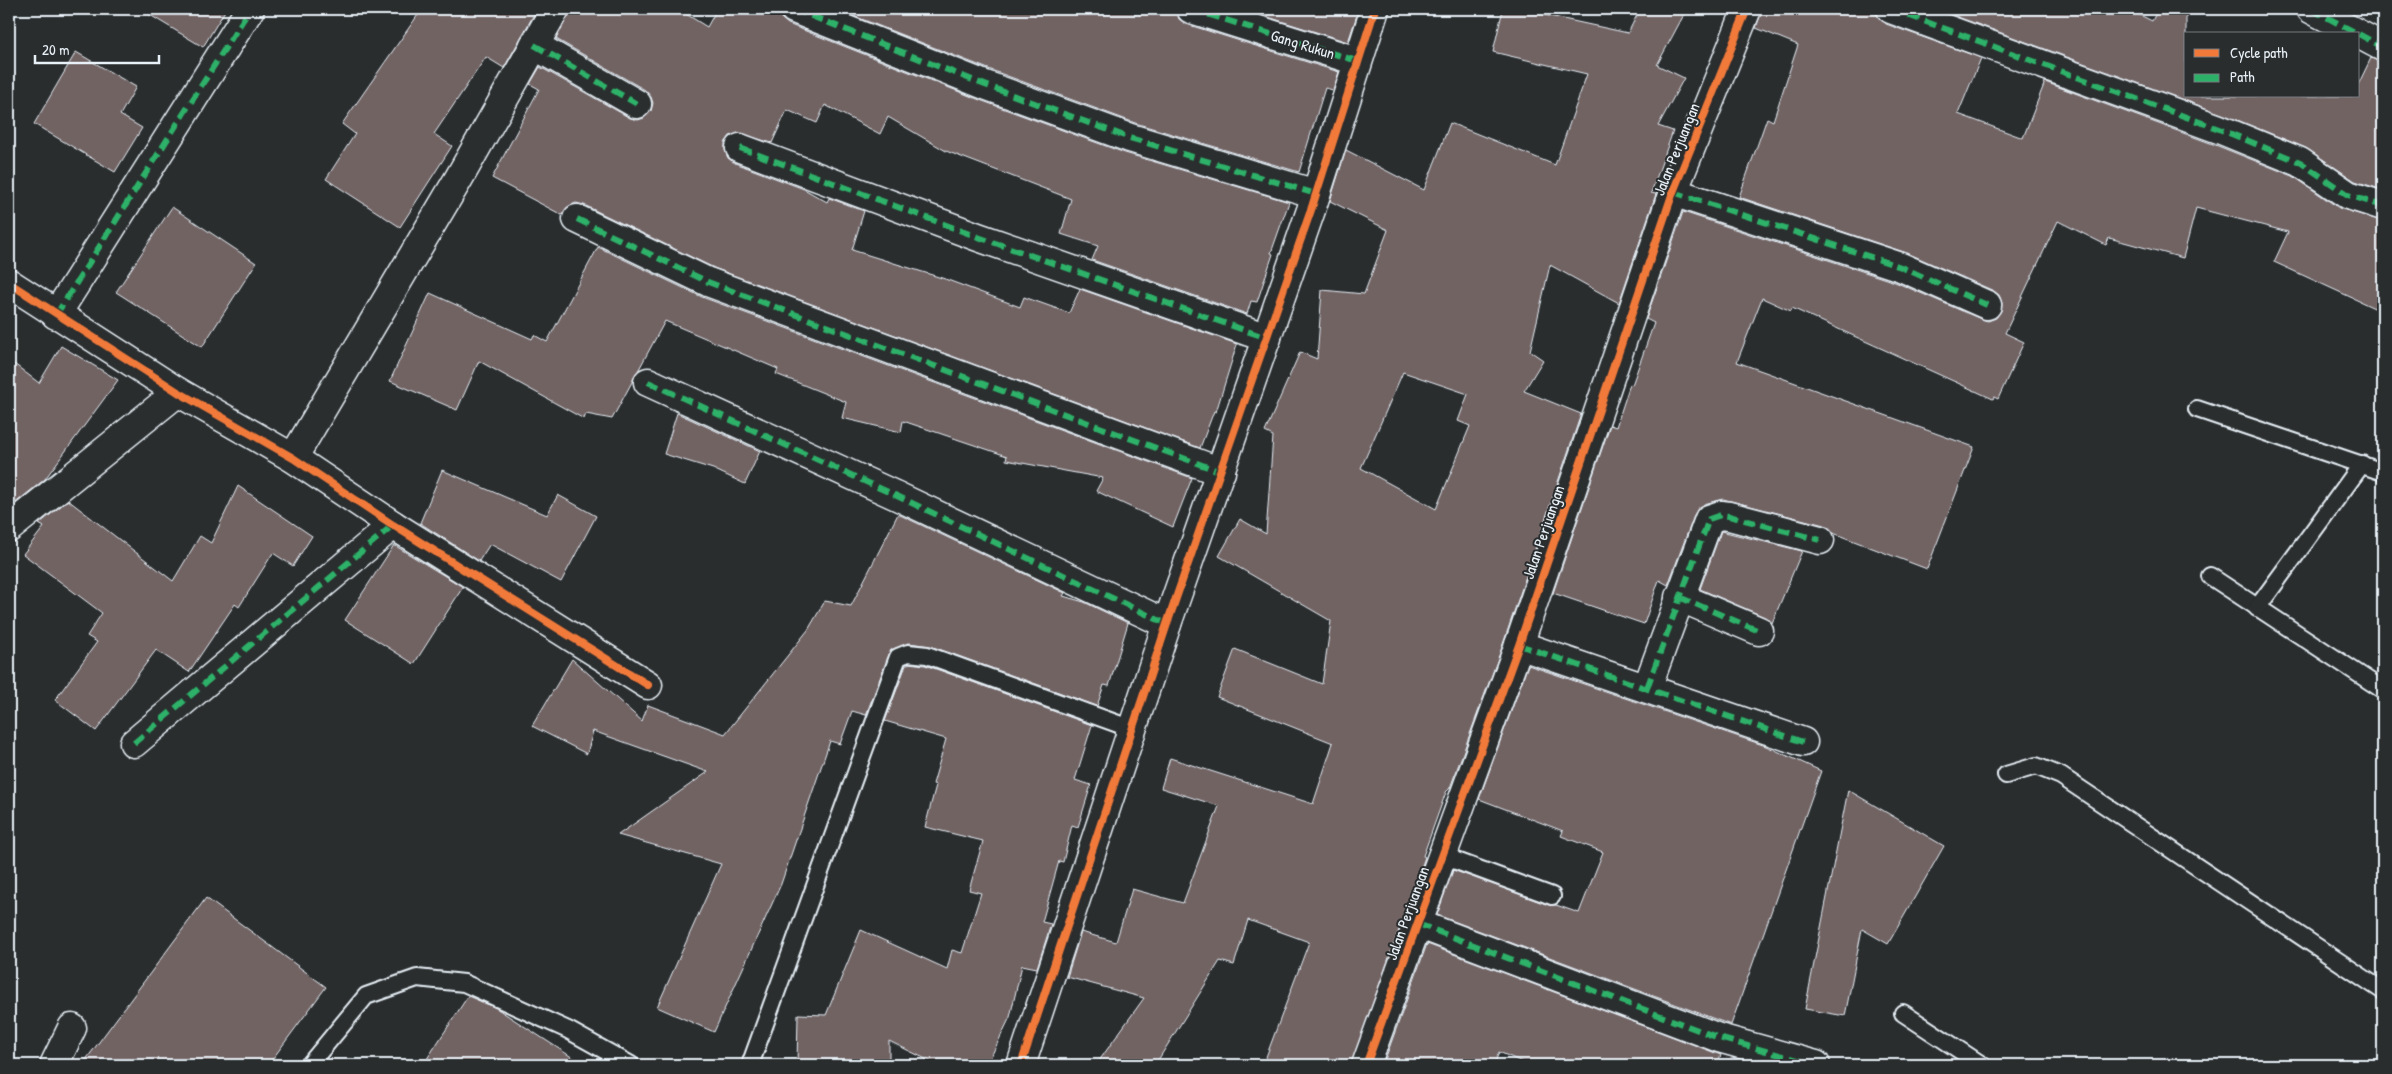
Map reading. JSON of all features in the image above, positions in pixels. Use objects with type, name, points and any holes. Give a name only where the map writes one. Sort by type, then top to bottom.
[{"type":"street","points":[[56,314],[250,9]]},
{"type":"street","points":[[293,458],[459,178],[555,9]]},
{"type":"street","points":[[794,9],[985,85],[1130,138],[1316,194]]},
{"type":"street","name":"Gang Rukun","points":[[1191,9],[1357,61]]},
{"type":"street","points":[[1021,1065],[1167,624],[1316,194],[1375,9]]},
{"type":"street","name":"Jalan Perjuangan","points":[[1366,1065],[1519,645],[1673,192],[1748,9]]},
{"type":"street","points":[[1891,9],[2219,129],[2300,162],[2348,195],[2383,206]]},
{"type":"street","points":[[2312,9],[2355,32]]},
{"type":"street","points":[[2360,35],[2383,47]]},
{"type":"street","points":[[534,46],[637,104]]},
{"type":"street","points":[[740,148],[978,237],[1267,338]]},
{"type":"street","points":[[1673,192],[1901,267],[1988,304]]},
{"type":"street","points":[[577,219],[708,282],[1221,472]]},
{"type":"street","points":[[9,282],[178,392],[293,458],[393,525],[648,684]]},
{"type":"street","points":[[648,382],[897,496],[1167,624]]},
{"type":"street","points":[[9,528],[178,392]]},
{"type":"street","points":[[1647,688],[1706,523],[1714,516],[1729,516],[1820,540]]},
{"type":"street","points":[[134,743],[393,525]]},
{"type":"street","points":[[1679,597],[1759,631]]},
{"type":"street","points":[[1519,645],[1803,742]]},
{"type":"street","points":[[1418,924],[1719,1038],[1816,1065]]},
{"type":"street","points":[[54,1065],[72,1028]]},
{"type":"lane","points":[[2197,409],[2383,472]]},
{"type":"lane","points":[[2257,608],[2362,464]]},
{"type":"lane","points":[[2210,576],[2383,690]]},
{"type":"lane","points":[[750,1065],[898,657],[908,653],[927,655],[1132,729]]},
{"type":"lane","points":[[2006,775],[2036,766],[2060,776],[2383,991]]},
{"type":"lane","points":[[1443,856],[1552,896]]},
{"type":"lane","points":[[309,1065],[366,996],[418,978],[464,983],[568,1030],[631,1065]]},
{"type":"lane","points":[[1903,1013],[1982,1065]]},
{"type":"building","points":[[140,9],[226,9],[203,47]]},
{"type":"building","points":[[422,9],[537,9],[504,68],[486,57],[434,134],[452,146],[400,227],[326,179],[355,134],[342,124]]},
{"type":"building","points":[[571,9],[678,9],[707,27],[717,9],[779,9],[781,18],[788,24],[980,100],[1125,153],[1289,202],[1271,253],[1273,254],[1257,302],[1251,301],[1247,314],[1092,260],[1098,246],[1061,234],[1071,199],[946,151],[888,117],[880,134],[825,105],[817,123],[787,110],[772,143],[738,133],[730,136],[725,143],[728,158],[735,163],[804,189],[827,202],[829,198],[864,211],[852,250],[945,279],[1020,307],[1024,297],[1069,313],[1080,289],[1237,344],[1216,412],[1214,411],[1200,448],[714,268],[584,205],[576,203],[569,206],[562,215],[492,178],[539,89],[530,84],[540,67],[630,118],[638,120],[644,118],[651,111],[653,103],[645,90],[556,39]]},
{"type":"building","points":[[836,9],[1176,9],[1179,19],[1186,24],[1339,72],[1333,90],[1325,88],[1299,172],[1135,123],[991,70]]},
{"type":"building","points":[[1242,9],[1359,9],[1348,42]]},
{"type":"building","points":[[1503,9],[1517,9],[1628,33],[1640,9],[1687,9],[1657,65],[1684,78],[1658,126],[1673,131],[1651,193],[1656,194],[1619,303],[1550,265],[1530,351],[1543,360],[1524,391],[1581,414],[1500,653],[1450,788],[1446,792],[1423,856],[1425,857],[1351,1065],[1263,1065],[1309,942],[1248,920],[1234,965],[1220,961],[1155,1065],[1096,1065],[1144,998],[1067,977],[1081,932],[1116,942],[1132,889],[1183,903],[1219,806],[1161,788],[1170,758],[1313,804],[1333,743],[1217,697],[1235,649],[1322,684],[1331,621],[1219,556],[1240,519],[1266,534],[1273,436],[1265,432],[1300,352],[1317,359],[1322,290],[1364,294],[1388,230],[1330,201],[1346,150],[1424,190],[1450,123],[1555,165],[1587,74],[1493,52]],"holes":[[[1403,372],[1468,394],[1458,421],[1470,426],[1436,509],[1361,468]]]},
{"type":"building","points":[[1762,9],[1864,9],[1876,14],[1886,24],[1981,58],[1958,114],[2023,138],[2045,82],[2213,144],[2293,176],[2339,208],[2383,221],[2383,312],[2274,262],[2288,232],[2196,208],[2183,258],[2109,238],[2106,245],[2058,221],[2005,333],[2024,342],[1998,399],[1994,397],[1993,399],[1792,308],[1791,311],[1762,298],[1737,362],[1974,447],[1927,569],[1833,533],[1824,525],[1723,499],[1704,504],[1695,513],[1668,585],[1659,580],[1644,624],[1553,593],[1610,425],[1616,427],[1630,384],[1632,385],[1654,323],[1646,319],[1683,212],[1895,282],[1981,319],[1988,321],[1996,318],[2001,311],[2002,303],[1999,295],[1994,291],[1907,253],[1739,197],[1767,118],[1773,121],[1798,45],[1756,28]]},
{"type":"building","points":[[1936,9],[2128,9],[2152,21],[2158,9],[2186,9],[2184,98],[2360,98],[2360,81],[2371,58],[2383,63],[2383,190],[2355,181],[2306,148],[2225,115]]},
{"type":"building","points":[[76,52],[136,87],[120,115],[142,128],[115,172],[34,124]]},
{"type":"building","points":[[172,207],[256,263],[202,347],[116,292]]},
{"type":"building","points":[[598,247],[702,297],[1192,478],[1173,527],[1096,491],[1103,478],[1006,460],[1007,456],[903,421],[901,432],[842,418],[846,402],[776,374],[778,369],[665,321],[612,419],[586,414],[584,419],[479,361],[457,410],[390,381],[430,293],[532,339],[534,335],[547,342]]},
{"type":"building","points":[[61,346],[118,380],[45,479],[9,508],[9,360],[39,383]]},
{"type":"building","points":[[677,413],[760,451],[745,484],[713,469],[664,454]]},
{"type":"building","points":[[442,470],[547,515],[558,495],[596,516],[561,582],[490,544],[479,561],[420,523]]},
{"type":"building","points":[[238,486],[312,536],[293,566],[273,553],[239,607],[235,604],[189,672],[156,650],[96,731],[55,700],[97,642],[87,636],[102,613],[23,554],[44,527],[39,524],[68,500],[173,581],[200,536],[211,543]]},
{"type":"building","points":[[898,514],[1065,593],[1063,596],[1084,602],[1128,623],[1109,686],[1104,685],[1097,706],[930,646],[909,643],[891,650],[866,715],[852,711],[840,744],[830,741],[781,884],[714,1032],[657,1007],[721,864],[618,835],[708,772],[593,731],[587,754],[532,726],[572,659],[642,721],[648,705],[725,734],[808,630],[825,601],[851,606]]},
{"type":"building","points":[[1721,531],[1802,551],[1772,623],[1765,617],[1700,589]]},
{"type":"building","points":[[394,545],[463,587],[414,664],[345,620]]},
{"type":"building","points":[[909,663],[925,665],[1092,725],[1075,780],[1091,785],[1078,827],[1072,825],[1063,862],[1059,861],[1042,922],[1051,924],[1037,968],[1022,965],[1010,1017],[987,1065],[938,1065],[889,1041],[889,1065],[797,1065],[798,1014],[826,1015],[861,930],[947,969],[952,950],[962,953],[981,893],[969,890],[983,841],[925,827],[936,785],[933,784],[946,739],[885,721],[906,665]]},
{"type":"building","points":[[1528,665],[1766,746],[1821,771],[1731,1025],[1437,915],[1453,870],[1549,905],[1556,905],[1579,913],[1603,852],[1561,836],[1563,831],[1479,799]]},
{"type":"building","points":[[1848,790],[1944,846],[1888,944],[1862,929],[1845,1016],[1805,1009]]},
{"type":"building","points":[[206,898],[326,987],[268,1065],[82,1065]]},
{"type":"building","points":[[1427,944],[1721,1055],[1717,1065],[1529,1065],[1499,1052],[1494,1065],[1383,1065]]},
{"type":"building","points":[[468,996],[496,1008],[584,1065],[423,1065]]},
{"type":"marked path","points":[[56,315],[250,9]]},
{"type":"marked path","points":[[794,9],[985,85],[1130,138],[1316,194]]},
{"type":"marked path","points":[[1191,9],[1357,61]]},
{"type":"marked path","points":[[1891,9],[2219,129],[2300,162],[2348,195],[2383,206]]},
{"type":"marked path","points":[[2311,9],[2355,32]]},
{"type":"marked path","points":[[2360,35],[2383,47]]},
{"type":"marked path","points":[[534,45],[637,104]]},
{"type":"marked path","points":[[740,148],[978,237],[1267,338]]},
{"type":"marked path","points":[[1673,192],[1901,267],[1987,305]]},
{"type":"marked path","points":[[577,219],[708,282],[1221,472]]},
{"type":"marked path","points":[[648,382],[897,496],[1167,624]]},
{"type":"marked path","points":[[1647,688],[1709,519],[1721,515],[1729,516],[1820,540]]},
{"type":"marked path","points":[[134,743],[393,525]]},
{"type":"marked path","points":[[1679,597],[1759,631]]},
{"type":"marked path","points":[[1519,645],[1803,742]]},
{"type":"marked path","points":[[1418,924],[1719,1038],[1816,1065]]},
{"type":"cycle path","points":[[1021,1065],[1167,624],[1311,210],[1375,9]]},
{"type":"cycle path","points":[[1366,1065],[1519,645],[1673,192],[1747,9]]},
{"type":"cycle path","points":[[9,283],[178,392],[293,458],[393,525],[648,685]]}]
